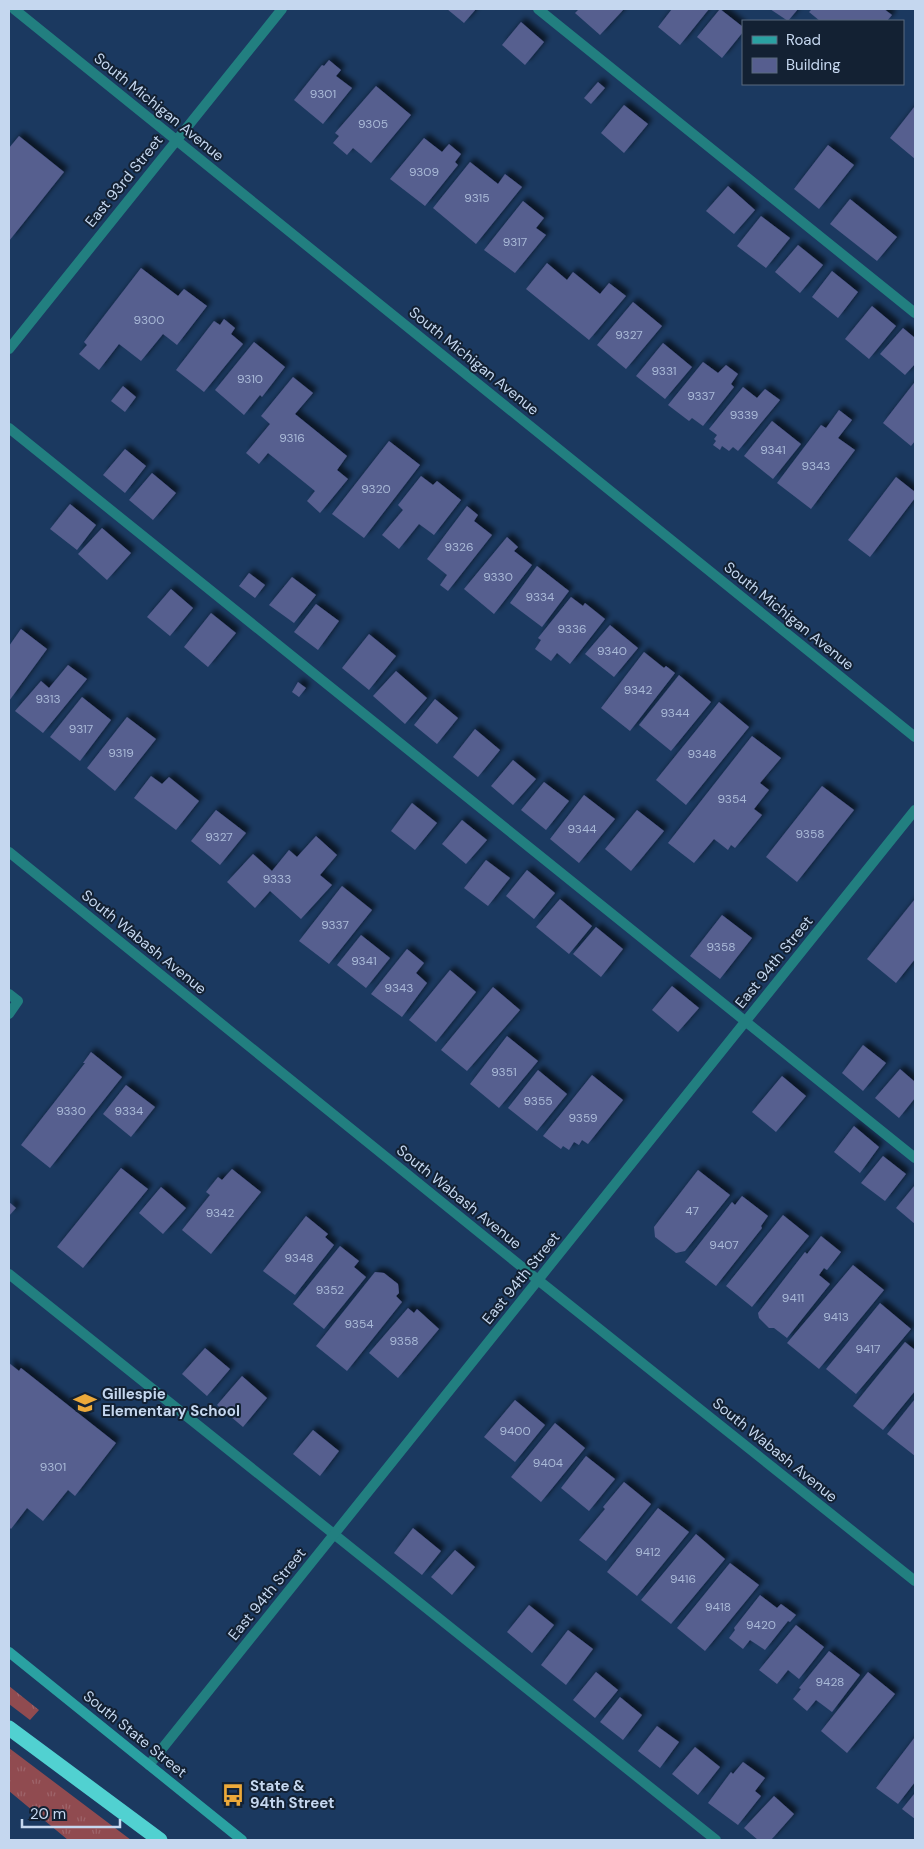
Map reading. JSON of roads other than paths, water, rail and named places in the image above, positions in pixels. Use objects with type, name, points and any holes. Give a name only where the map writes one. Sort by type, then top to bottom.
[{"type":"highway","points":[[9,1728],[160,1840]]},
{"type":"main road","name":"South State Street","points":[[9,1652],[242,1840]]},
{"type":"street","name":"South Michigan Avenue","points":[[14,9],[915,737]]},
{"type":"street","name":"East 93rd Street","points":[[9,349],[282,9]]},
{"type":"street","points":[[538,9],[915,313]]},
{"type":"street","points":[[9,428],[915,1158]]},
{"type":"street","name":"East 94th Street","points":[[149,1765],[915,810]]},
{"type":"street","name":"South Wabash Avenue","points":[[9,852],[538,1280],[915,1581]]},
{"type":"street","points":[[9,994],[18,1001],[9,1014]]},
{"type":"street","points":[[9,1274],[716,1840]]},
{"type":"place","name":"Gillespie Elementary School","points":[[85,1403]]},
{"type":"place","name":"State & 94th Street","points":[[233,1795]]}]
